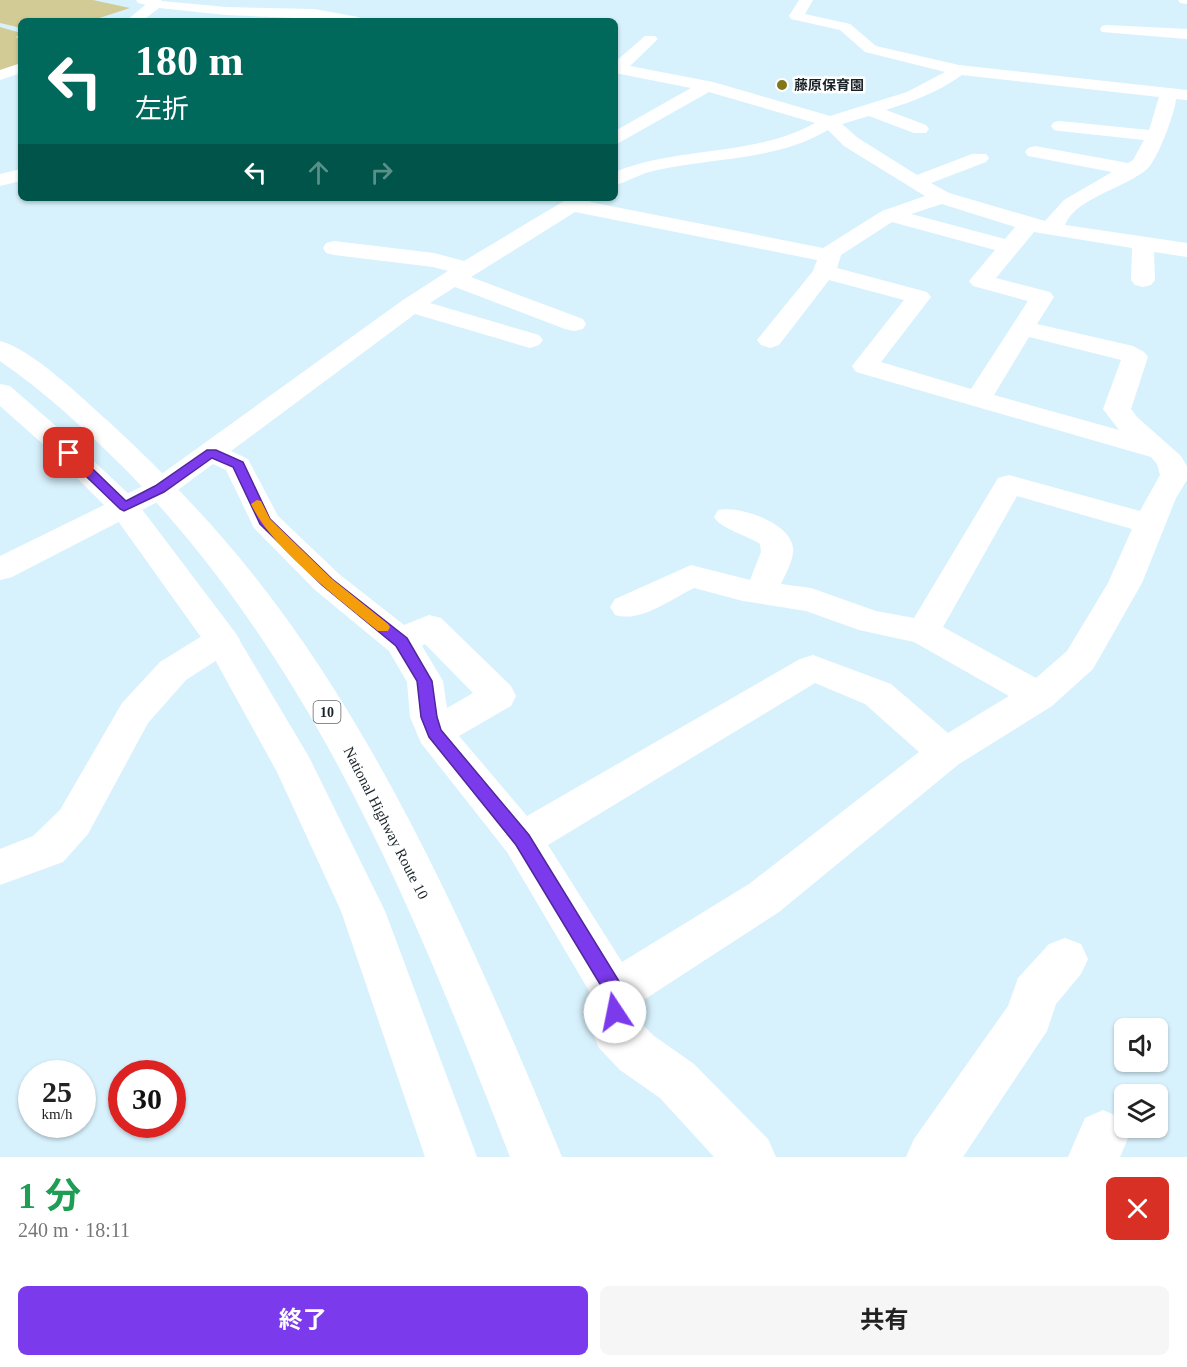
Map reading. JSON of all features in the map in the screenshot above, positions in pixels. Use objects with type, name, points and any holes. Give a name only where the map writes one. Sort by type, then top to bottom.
[{"type":"main road","points":[[806,0],[796,16],[845,27],[872,49],[959,70],[1039,77],[1177,95]]},
{"type":"main road","points":[[135,18],[149,1],[226,11],[315,17],[328,4]]},
{"type":"main road","points":[[1107,29],[1187,34]]},
{"type":"main road","points":[[618,66],[651,39]]},
{"type":"main road","points":[[618,68],[707,86],[830,122],[851,142],[915,182],[942,197],[1030,234]]},
{"type":"main road","points":[[0,75],[18,69]]},
{"type":"main road","points":[[618,178],[644,167],[769,147],[807,135],[830,122],[928,90],[959,70]]},
{"type":"main road","points":[[618,137],[707,86]]},
{"type":"main road","points":[[978,399],[1042,297],[981,281],[1030,234],[1057,218],[1071,204],[1141,164],[1167,105],[1177,95]]},
{"type":"main road","points":[[870,110],[920,129]]},
{"type":"main road","points":[[1060,126],[1155,136]]},
{"type":"main road","points":[[1035,152],[1132,170]]},
{"type":"main road","points":[[915,182],[979,158]]},
{"type":"main road","points":[[0,180],[18,176]]},
{"type":"main road","points":[[770,340],[827,264],[831,252],[889,215],[942,197]]},
{"type":"main road","points":[[0,569],[160,489],[411,305],[577,202],[827,264],[919,297],[865,366],[1173,460]]},
{"type":"main road","points":[[889,215],[1030,234],[1187,250]]},
{"type":"main road","points":[[1143,244],[1143,280]]},
{"type":"main road","points":[[334,248],[434,260],[460,274],[574,324]]},
{"type":"main road","points":[[411,305],[530,340]]},
{"type":"main road","points":[[615,992],[764,898],[945,753],[1039,696],[1080,660],[1125,583],[1161,498],[1175,475],[1173,460],[1127,423],[1117,409],[1135,357],[1124,351],[1023,328]]},
{"type":"main road","name":"National Highway Route 10","points":[[0,349],[54,388],[160,489],[230,567],[295,657],[368,781],[426,899],[536,1157]]},
{"type":"main road","points":[[0,392],[55,440],[124,507],[222,640],[295,768],[363,911],[451,1157]]},
{"type":"main road","points":[[212,453],[238,465],[265,521],[327,582],[401,642],[425,681],[429,717],[434,733],[522,840],[615,992],[616,1032],[637,1053],[677,1081],[750,1157]]},
{"type":"main road","points":[[923,632],[1009,484],[1150,524]]},
{"type":"main road","points":[[729,517],[756,527],[775,539],[777,552],[761,593]]},
{"type":"main road","points":[[627,607],[692,576],[761,593],[811,600],[871,622],[923,632],[1039,696]]},
{"type":"main road","points":[[401,642],[429,627],[498,696],[434,733]]},
{"type":"main road","points":[[0,867],[48,849],[75,822],[135,713],[173,670],[222,640]]},
{"type":"main road","points":[[522,840],[813,668],[878,694],[945,753]]},
{"type":"main road","points":[[932,1157],[1030,1015],[1034,994],[1065,959]]},
{"type":"shaded area","points":[[0,0],[93,0],[130,8],[99,18],[18,18],[18,27],[0,23]]},
{"type":"shaded area","points":[[0,27],[18,32],[18,36],[15,37],[18,38],[18,66],[0,72]]},
{"type":"slow traffic","points":[[257,504],[265,521],[327,582],[383,627]]},
{"type":"place","name":"藤原保育園","points":[[782,85]]},
{"type":"route","points":[[69,453],[124,507],[160,489],[212,453],[238,465],[265,521],[327,582],[401,642],[425,681],[429,717],[434,733],[522,840],[615,992],[615,1012]]}]
